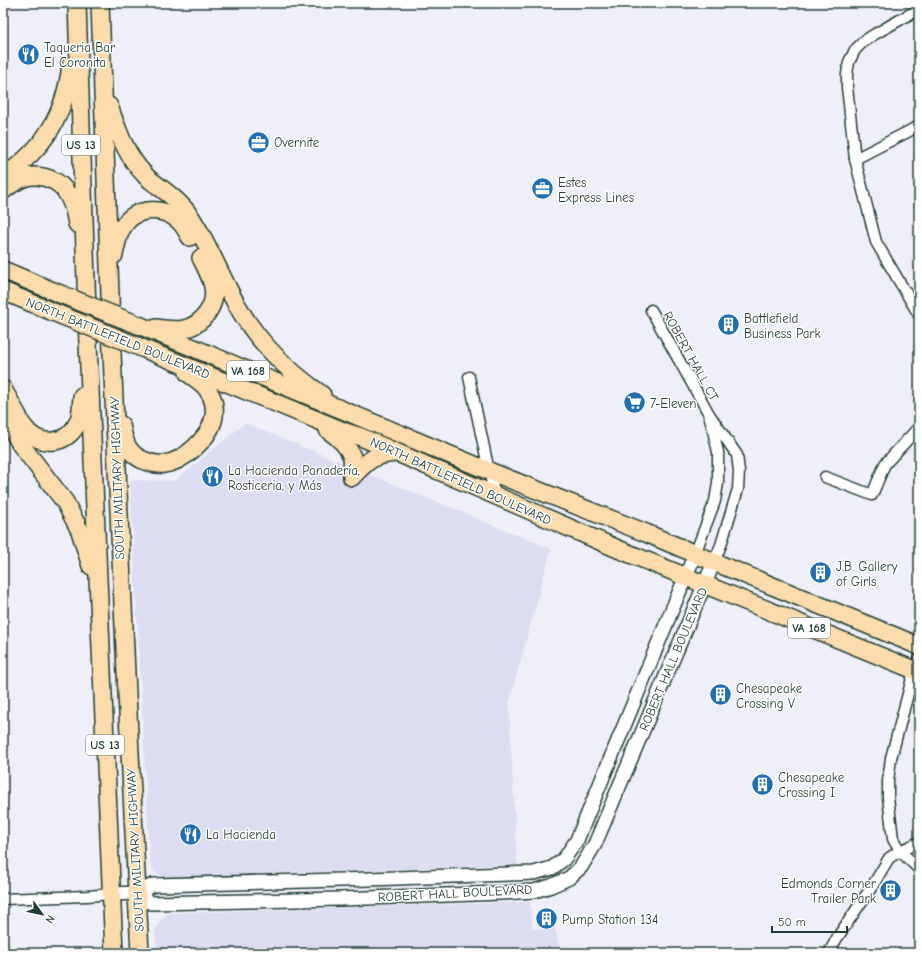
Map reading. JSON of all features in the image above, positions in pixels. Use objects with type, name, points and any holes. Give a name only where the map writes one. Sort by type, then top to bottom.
[{"type":"main road","points":[[3,177],[24,161],[38,147],[49,132],[61,108],[69,83],[77,3]]},
{"type":"main road","name":"SOUTH MILITARY HIGHWAY","points":[[77,3],[88,343],[114,953]]},
{"type":"main road","name":"SOUTH MILITARY HIGHWAY","points":[[100,3],[112,353],[140,953]]},
{"type":"main road","points":[[104,89],[122,143],[133,161],[145,176],[176,200],[189,215],[199,231],[237,305],[251,328],[268,349],[287,368],[325,397],[354,415]]},
{"type":"main road","points":[[3,191],[22,178],[33,176],[44,177],[63,188],[75,211],[86,287]]},
{"type":"main road","points":[[110,297],[113,256],[118,236],[124,224],[134,216],[146,211],[159,210],[171,215],[181,223],[194,243],[213,287],[213,299],[210,309],[203,319],[194,326],[183,330],[141,326]]},
{"type":"main road","points":[[3,264],[26,280]]},
{"type":"main road","name":"NORTH BATTLEFIELD BOULEVARD","points":[[3,270],[489,471],[646,533],[919,646]]},
{"type":"main road","name":"NORTH BATTLEFIELD BOULEVARD","points":[[3,291],[310,418],[361,437],[704,585],[917,668]]},
{"type":"main road","points":[[3,305],[9,303],[26,304],[54,312]]},
{"type":"main road","points":[[3,389],[24,427],[31,436],[41,441],[53,442],[63,439],[72,432],[78,422],[81,411],[88,343]]},
{"type":"main road","points":[[112,353],[116,398],[123,435],[130,450],[139,458],[150,463],[163,464],[176,461],[198,444],[207,433],[215,411],[213,399],[207,388],[198,380],[171,363],[142,348]]},
{"type":"main road","points":[[3,413],[21,445],[65,502],[80,531],[91,563],[98,596]]},
{"type":"main road","points":[[310,418],[335,435],[345,444],[352,458],[352,477],[365,463],[376,456],[396,452]]},
{"type":"street","points":[[919,9],[864,41],[855,50],[849,62],[847,74],[847,87],[855,159],[876,242],[919,315]]},
{"type":"street","points":[[855,159],[919,126]]},
{"type":"street","name":"ROBERT HALL CT","points":[[651,310],[709,414],[737,455],[739,471],[738,489],[721,545],[714,562]]},
{"type":"street","points":[[469,377],[495,496]]},
{"type":"street","name":"ROBERT HALL CT","points":[[695,554],[715,501],[718,483],[718,452],[709,414]]},
{"type":"street","points":[[825,477],[872,495],[885,464],[919,427]]},
{"type":"street","name":"ROBERT HALL BOULEVARD","points":[[112,894],[137,893],[153,885],[534,874],[552,868],[564,859],[577,840],[695,554]]},
{"type":"street","name":"ROBERT HALL BOULEVARD","points":[[137,893],[151,903],[501,893],[534,891],[551,886],[569,878],[581,867],[596,844],[714,562]]},
{"type":"street","points":[[917,668],[891,758],[888,781],[893,839],[900,851],[919,869]]},
{"type":"street","points":[[569,878],[572,868],[587,839],[587,816]]},
{"type":"street","points":[[833,951],[852,915],[873,885],[889,858],[919,842]]},
{"type":"street","points":[[3,899],[112,894]]},
{"type":"shaded area","points":[[245,423],[551,549],[509,703],[517,865],[167,877],[159,875],[155,872],[150,863],[130,480],[175,481]]},
{"type":"shaded area","points":[[530,902],[532,929],[555,928],[561,953],[157,953],[155,931],[161,920],[169,913]]},
{"type":"place","name":"Taqueria Bar El Coronita","points":[[29,54]]},
{"type":"place","name":"Overnite","points":[[258,142]]},
{"type":"place","name":"Estes Express Lines","points":[[542,189]]},
{"type":"place","name":"Battlefield Business Park","points":[[729,325]]},
{"type":"place","name":"7-Eleven","points":[[634,403]]},
{"type":"place","name":"La Hacienda Panadería, Rosticeria, y Más","points":[[213,477]]},
{"type":"place","name":"J.B. Gallery of Girls","points":[[820,573]]},
{"type":"place","name":"Chesapeake Crossing V","points":[[721,695]]},
{"type":"place","name":"Chesapeake Crossing I","points":[[762,784]]},
{"type":"place","name":"La Hacienda","points":[[190,834]]},
{"type":"place","name":"Edmonds Corner Trailer Park","points":[[891,890]]},
{"type":"place","name":"Pump Station 134","points":[[546,919]]}]
